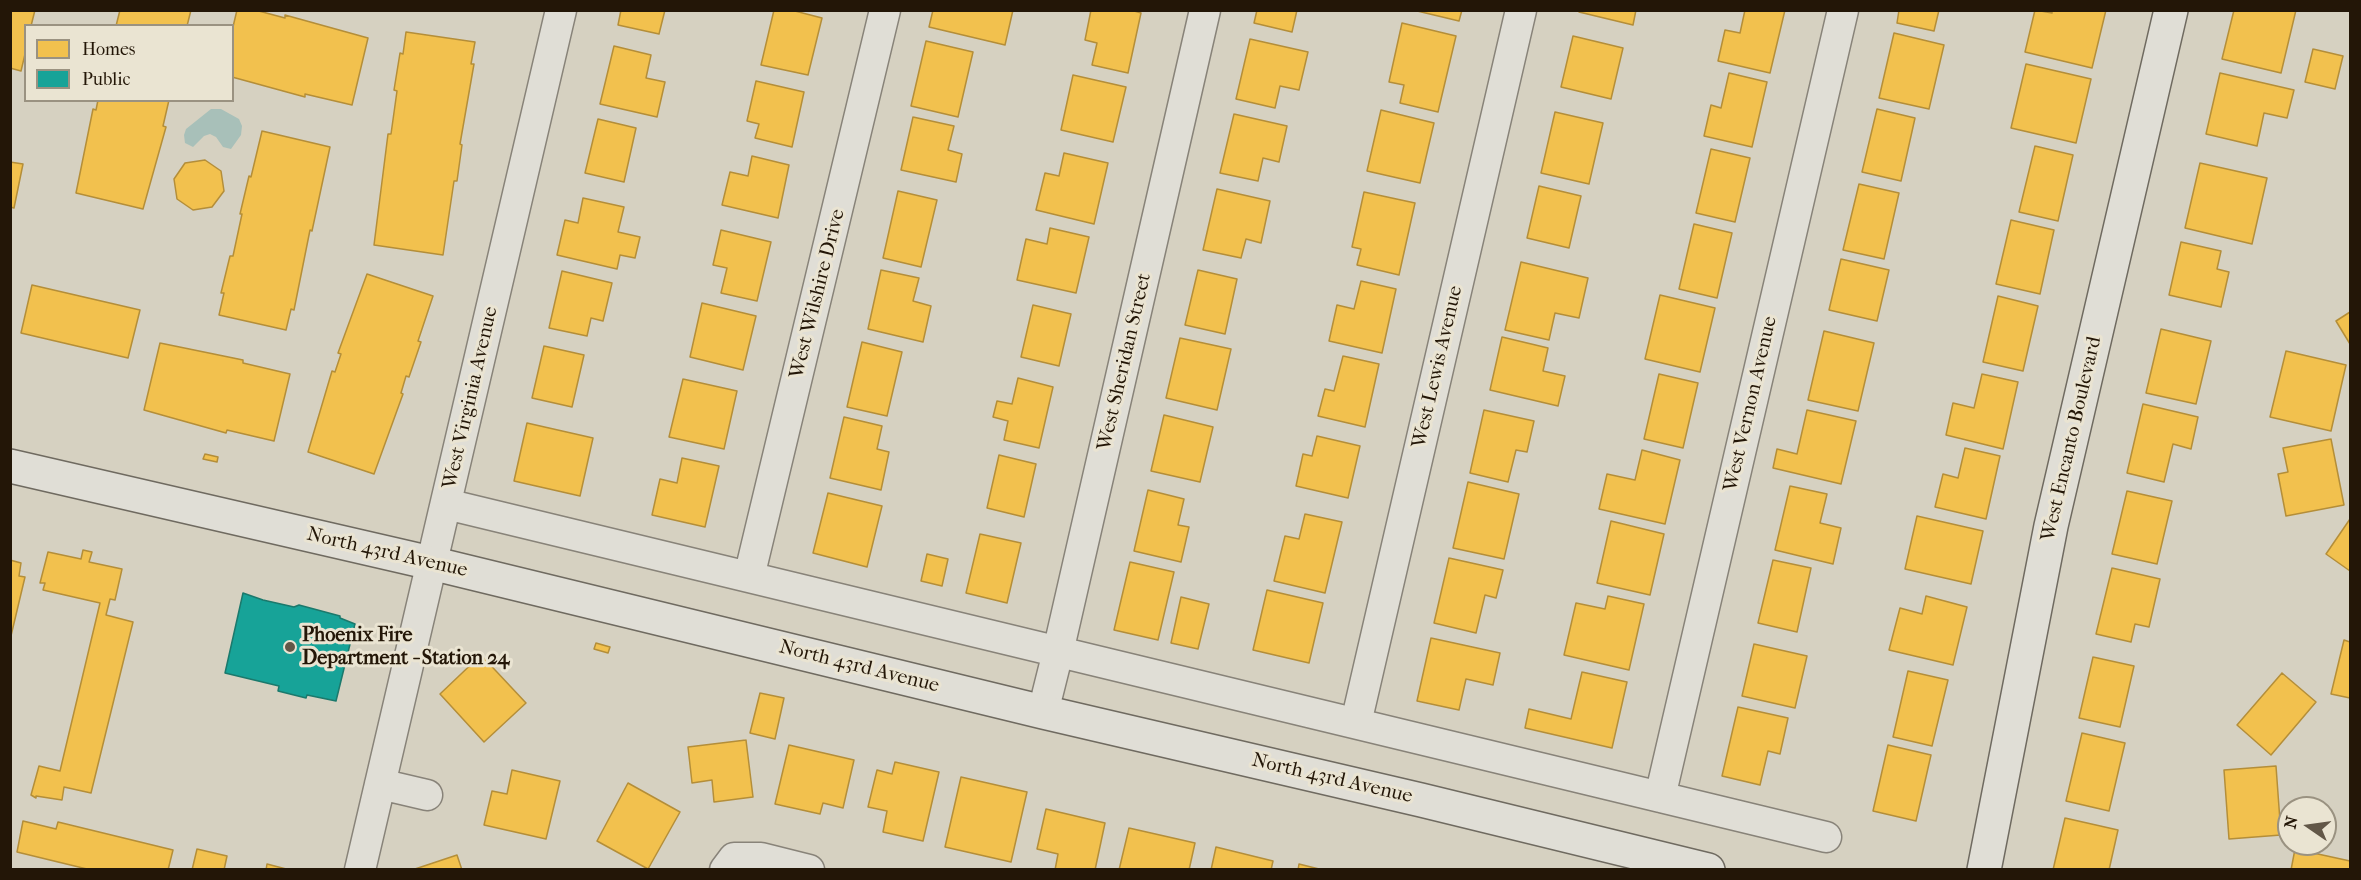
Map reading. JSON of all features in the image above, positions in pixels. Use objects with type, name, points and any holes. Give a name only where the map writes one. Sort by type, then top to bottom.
[{"type":"main road","name":"West Encanto Boulevard","points":[[1984,870],[2051,526],[2171,10]]},
{"type":"main road","name":"North 43rd Avenue","points":[[10,466],[431,563],[1675,866],[1708,870]]},
{"type":"street","name":"West Virginia Avenue","points":[[360,870],[561,10]]},
{"type":"street","name":"West Wilshire Drive","points":[[749,577],[885,10]]},
{"type":"street","name":"West Sheridan Street","points":[[1043,712],[1205,10]]},
{"type":"street","name":"West Lewis Avenue","points":[[1356,723],[1521,10]]},
{"type":"street","name":"West Vernon Avenue","points":[[1660,797],[1843,10]]},
{"type":"street","points":[[447,504],[1826,837]]},
{"type":"street","points":[[380,784],[427,795]]},
{"type":"street","points":[[729,864],[761,858],[809,870]]},
{"type":"water","points":[[211,109],[221,109],[239,119],[242,126],[241,135],[231,149],[223,147],[216,137],[210,134],[204,136],[193,147],[185,143],[186,129]]},
{"type":"building: Homes","points":[[10,10],[35,10],[32,24],[24,24],[24,58],[21,71],[10,68]]},
{"type":"building: Homes","points":[[120,10],[191,10],[188,24],[116,24]]},
{"type":"building: Homes","points":[[237,10],[255,10],[285,18],[285,15],[368,38],[352,105],[305,94],[305,97],[234,78],[234,24]]},
{"type":"building: Homes","points":[[621,10],[665,10],[659,34],[618,25]]},
{"type":"building: Homes","points":[[774,10],[791,10],[822,18],[808,75],[761,65]]},
{"type":"building: Homes","points":[[933,10],[1013,10],[1005,45],[929,27]]},
{"type":"building: Homes","points":[[1091,10],[1131,10],[1141,13],[1128,73],[1092,65],[1097,43],[1085,40]]},
{"type":"building: Homes","points":[[1257,10],[1297,10],[1292,32],[1254,23]]},
{"type":"building: Homes","points":[[1413,10],[1462,10],[1459,21]]},
{"type":"building: Homes","points":[[1579,10],[1636,10],[1633,25],[1579,12]]},
{"type":"building: Homes","points":[[1745,10],[1785,10],[1770,73],[1718,61],[1725,30],[1740,33]]},
{"type":"building: Homes","points":[[1899,10],[1939,10],[1934,31],[1897,23]]},
{"type":"building: Homes","points":[[2035,10],[2052,13],[2052,10],[2106,10],[2092,68],[2025,52]]},
{"type":"building: Homes","points":[[2234,10],[2296,10],[2281,73],[2222,59]]},
{"type":"building: Homes","points":[[1402,23],[1456,36],[1438,112],[1400,103],[1404,85],[1389,82]]},
{"type":"building: Homes","points":[[406,32],[475,42],[471,64],[474,64],[460,144],[462,145],[457,181],[454,181],[443,255],[374,245],[388,134],[391,134],[397,91],[394,90]]},
{"type":"building: Homes","points":[[1894,33],[1944,45],[1929,109],[1879,98]]},
{"type":"building: Homes","points":[[1573,36],[1623,48],[1611,99],[1561,87]]},
{"type":"building: Homes","points":[[1250,39],[1308,52],[1299,90],[1280,86],[1275,108],[1236,99]]},
{"type":"building: Homes","points":[[926,41],[973,52],[958,117],[911,106]]},
{"type":"building: Homes","points":[[614,46],[651,55],[646,78],[665,82],[657,117],[600,104]]},
{"type":"building: Homes","points":[[2313,49],[2343,56],[2335,89],[2305,82]]},
{"type":"building: Homes","points":[[2026,64],[2091,79],[2076,143],[2011,128]]},
{"type":"building: Homes","points":[[1729,73],[1767,82],[1752,147],[1704,136],[1711,105],[1721,108]]},
{"type":"building: Homes","points":[[2220,73],[2294,90],[2287,118],[2264,113],[2257,146],[2206,134]]},
{"type":"building: Homes","points":[[1073,75],[1126,87],[1113,142],[1061,130]]},
{"type":"building: Homes","points":[[756,81],[804,92],[792,147],[755,138],[759,124],[747,121]]},
{"type":"building: Homes","points":[[98,102],[169,102],[163,126],[166,127],[143,209],[76,193],[93,109],[96,110]]},
{"type":"building: Homes","points":[[1877,109],[1915,118],[1901,181],[1862,172]]},
{"type":"building: Homes","points":[[1381,110],[1434,123],[1420,183],[1367,171]]},
{"type":"building: Homes","points":[[1555,112],[1603,123],[1589,184],[1541,173]]},
{"type":"building: Homes","points":[[1234,114],[1287,126],[1279,162],[1263,158],[1258,181],[1220,173]]},
{"type":"building: Homes","points":[[913,117],[954,126],[948,150],[962,154],[956,182],[901,170]]},
{"type":"building: Homes","points":[[598,119],[636,128],[624,182],[585,173]]},
{"type":"building: Homes","points":[[262,131],[330,147],[294,310],[291,309],[286,330],[219,315],[224,293],[221,293],[230,256],[233,256],[242,214],[240,214]]},
{"type":"building: Homes","points":[[2035,146],[2073,155],[2058,221],[2019,212]]},
{"type":"building: Homes","points":[[1711,149],[1750,158],[1735,222],[1696,213]]},
{"type":"building: Homes","points":[[1064,153],[1108,163],[1094,224],[1036,210],[1045,173],[1059,176]]},
{"type":"building: Homes","points":[[752,156],[789,165],[778,218],[722,205],[730,172],[748,176]]},
{"type":"building: Homes","points":[[205,160],[221,171],[224,191],[212,207],[193,210],[177,199],[174,179],[185,163]]},
{"type":"building: Homes","points":[[10,162],[23,164],[14,208],[10,207]]},
{"type":"building: Homes","points":[[2200,163],[2267,178],[2252,244],[2185,228]]},
{"type":"building: Homes","points":[[1859,184],[1899,193],[1884,259],[1843,250]]},
{"type":"building: Homes","points":[[1539,186],[1581,196],[1569,248],[1527,238]]},
{"type":"building: Homes","points":[[1217,189],[1270,201],[1261,243],[1246,239],[1241,258],[1203,250]]},
{"type":"building: Homes","points":[[898,191],[937,200],[921,267],[883,258]]},
{"type":"building: Homes","points":[[1364,192],[1415,203],[1399,275],[1357,265],[1361,249],[1352,247]]},
{"type":"building: Homes","points":[[583,198],[624,207],[618,232],[640,237],[635,258],[620,255],[617,269],[557,255],[565,220],[578,223]]},
{"type":"building: Homes","points":[[2011,220],[2054,230],[2040,294],[1996,284]]},
{"type":"building: Homes","points":[[1694,224],[1732,233],[1717,298],[1679,289]]},
{"type":"building: Homes","points":[[1050,228],[1089,237],[1076,293],[1017,280],[1026,239],[1047,244]]},
{"type":"building: Homes","points":[[721,230],[771,242],[757,301],[721,293],[727,268],[713,265]]},
{"type":"building: Homes","points":[[2181,242],[2221,251],[2217,269],[2229,272],[2221,307],[2169,295]]},
{"type":"building: Homes","points":[[1841,259],[1889,270],[1877,321],[1829,310]]},
{"type":"building: Homes","points":[[1521,262],[1588,278],[1579,318],[1555,313],[1549,340],[1505,330]]},
{"type":"building: Homes","points":[[881,270],[919,278],[913,301],[931,306],[923,342],[868,329]]},
{"type":"building: Homes","points":[[1198,270],[1237,279],[1225,334],[1185,325]]},
{"type":"building: Homes","points":[[562,271],[612,283],[603,321],[591,318],[587,336],[549,328]]},
{"type":"building: Homes","points":[[367,274],[433,296],[418,341],[421,342],[409,377],[406,376],[401,393],[403,394],[374,474],[308,452],[332,371],[335,372],[341,354],[338,353]]},
{"type":"building: Homes","points":[[1361,281],[1396,289],[1382,353],[1329,341],[1337,305],[1354,309]]},
{"type":"building: Homes","points":[[32,285],[140,310],[128,358],[21,333]]},
{"type":"building: Homes","points":[[1660,295],[1715,308],[1700,372],[1645,359]]},
{"type":"building: Homes","points":[[1998,296],[2038,306],[2023,371],[1983,362]]},
{"type":"building: Homes","points":[[702,303],[756,316],[743,370],[690,357]]},
{"type":"building: Homes","points":[[1033,305],[1071,314],[1059,366],[1021,357]]},
{"type":"building: Homes","points":[[2350,312],[2350,344],[2336,321]]},
{"type":"building: Homes","points":[[2161,329],[2211,341],[2196,404],[2146,393]]},
{"type":"building: Homes","points":[[1824,331],[1874,343],[1858,411],[1808,400]]},
{"type":"building: Homes","points":[[1502,337],[1548,348],[1543,371],[1565,376],[1558,406],[1490,390]]},
{"type":"building: Homes","points":[[1180,338],[1231,349],[1217,410],[1166,398]]},
{"type":"building: Homes","points":[[862,342],[902,352],[887,416],[847,407]]},
{"type":"building: Homes","points":[[160,343],[243,360],[243,363],[290,374],[274,441],[227,430],[226,433],[144,410]]},
{"type":"building: Homes","points":[[544,346],[584,355],[572,407],[532,398]]},
{"type":"building: Homes","points":[[2286,351],[2346,365],[2331,431],[2270,417]]},
{"type":"building: Homes","points":[[1343,356],[1379,364],[1365,427],[1318,416],[1325,389],[1334,391]]},
{"type":"building: Homes","points":[[1659,374],[1698,383],[1683,448],[1644,439]]},
{"type":"building: Homes","points":[[1982,374],[2018,382],[2003,449],[1946,435],[1953,403],[1974,408]]},
{"type":"building: Homes","points":[[1018,378],[1053,387],[1039,448],[1004,440],[1008,421],[993,417],[997,401],[1012,404]]},
{"type":"building: Homes","points":[[683,379],[737,391],[724,449],[669,437]]},
{"type":"building: Homes","points":[[2143,404],[2198,417],[2191,449],[2173,444],[2164,482],[2127,473]]},
{"type":"building: Homes","points":[[1484,410],[1534,421],[1527,452],[1516,450],[1508,482],[1470,473]]},
{"type":"building: Homes","points":[[1807,410],[1856,421],[1841,484],[1773,468],[1777,449],[1797,454]]},
{"type":"building: Homes","points":[[1164,415],[1213,427],[1200,482],[1151,471]]},
{"type":"building: Homes","points":[[844,417],[882,426],[877,449],[889,452],[881,490],[830,478]]},
{"type":"building: Homes","points":[[527,423],[593,438],[580,496],[514,481]]},
{"type":"building: Homes","points":[[1317,436],[1360,446],[1348,498],[1296,486],[1303,454],[1312,456]]},
{"type":"building: Homes","points":[[2331,439],[2344,505],[2286,516],[2278,474],[2288,472],[2283,448]]},
{"type":"building: Homes","points":[[1965,448],[2000,456],[1986,519],[1935,507],[1943,474],[1958,478]]},
{"type":"building: Homes","points":[[1642,450],[1680,460],[1665,524],[1599,509],[1607,474],[1635,480]]},
{"type":"building: Homes","points":[[205,454],[218,457],[217,462],[203,459]]},
{"type":"building: Homes","points":[[999,455],[1036,464],[1024,517],[987,508]]},
{"type":"building: Homes","points":[[682,458],[719,466],[705,527],[652,515],[660,479],[677,483]]},
{"type":"building: Homes","points":[[1468,482],[1519,494],[1504,559],[1453,548]]},
{"type":"building: Homes","points":[[1790,486],[1827,494],[1820,523],[1841,528],[1833,564],[1775,550]]},
{"type":"building: Homes","points":[[1148,490],[1184,499],[1178,525],[1189,527],[1181,562],[1134,551]]},
{"type":"building: Homes","points":[[2127,491],[2172,501],[2157,564],[2112,554]]},
{"type":"building: Homes","points":[[828,493],[882,506],[867,567],[813,553]]},
{"type":"building: Homes","points":[[1305,514],[1342,522],[1325,593],[1274,581],[1285,536],[1299,539]]},
{"type":"building: Homes","points":[[1917,516],[1983,531],[1971,584],[1905,569]]},
{"type":"building: Homes","points":[[2350,519],[2350,571],[2326,554]]},
{"type":"building: Homes","points":[[1611,521],[1664,534],[1650,595],[1597,583]]},
{"type":"building: Homes","points":[[980,534],[1021,543],[1007,603],[966,593]]},
{"type":"building: Homes","points":[[83,550],[92,552],[89,562],[122,569],[115,600],[110,599],[106,615],[133,622],[91,793],[64,787],[62,800],[36,796],[36,798],[31,795],[39,766],[60,771],[100,603],[43,590],[45,583],[40,583],[48,552],[81,559]]},
{"type":"building: Homes","points":[[927,554],[948,559],[942,586],[921,581]]},
{"type":"building: Homes","points":[[1449,558],[1503,570],[1496,598],[1485,595],[1476,633],[1434,623]]},
{"type":"building: Homes","points":[[10,560],[21,563],[19,576],[25,577],[10,640]]},
{"type":"building: Homes","points":[[1773,560],[1811,568],[1797,632],[1758,623]]},
{"type":"building: Homes","points":[[1130,562],[1174,572],[1158,640],[1114,630]]},
{"type":"building: Homes","points":[[2112,568],[2160,579],[2149,627],[2135,624],[2131,642],[2096,634]]},
{"type":"building: Homes","points":[[1267,590],[1323,603],[1309,663],[1253,650]]},
{"type":"building: Homes","points":[[1608,596],[1644,604],[1629,670],[1564,655],[1576,603],[1605,609]]},
{"type":"building: Homes","points":[[1926,596],[1967,607],[1953,665],[1889,650],[1900,608],[1922,614]]},
{"type":"building: Homes","points":[[1181,597],[1209,604],[1198,649],[1171,643]]},
{"type":"building: Homes","points":[[1431,638],[1500,653],[1493,685],[1466,679],[1459,710],[1417,701]]},
{"type":"building: Homes","points":[[2344,640],[2350,642],[2350,698],[2331,694]]},
{"type":"building: Homes","points":[[596,643],[610,647],[608,653],[594,649]]},
{"type":"building: Homes","points":[[1754,644],[1807,656],[1795,708],[1742,696]]},
{"type":"building: Homes","points":[[481,655],[526,703],[484,742],[440,694]]},
{"type":"building: Homes","points":[[2093,657],[2134,666],[2120,727],[2079,718]]},
{"type":"building: Homes","points":[[1908,671],[1948,680],[1932,746],[1893,737]]},
{"type":"building: Homes","points":[[1582,672],[1627,682],[1612,748],[1525,728],[1529,709],[1571,719]]},
{"type":"building: Homes","points":[[2282,673],[2316,702],[2271,755],[2237,725]]},
{"type":"building: Homes","points":[[760,693],[784,698],[775,739],[750,733]]},
{"type":"building: Homes","points":[[1738,707],[1788,718],[1780,754],[1768,751],[1760,785],[1722,776]]},
{"type":"building: Homes","points":[[2082,733],[2125,743],[2109,811],[2066,801]]},
{"type":"building: Homes","points":[[746,740],[753,797],[714,802],[712,780],[692,783],[688,747]]},
{"type":"building: Homes","points":[[789,745],[854,760],[843,808],[823,803],[820,814],[775,804]]},
{"type":"building: Homes","points":[[1888,745],[1931,755],[1916,821],[1873,811]]},
{"type":"building: Homes","points":[[895,762],[939,772],[923,841],[883,832],[887,811],[868,807],[877,770],[892,774]]},
{"type":"building: Homes","points":[[2276,766],[2277,835],[2229,839],[2224,770]]},
{"type":"building: Homes","points":[[512,770],[560,781],[546,839],[484,825],[492,791],[507,794]]},
{"type":"building: Homes","points":[[961,777],[1027,792],[1011,862],[945,847]]},
{"type":"building: Homes","points":[[628,783],[680,812],[648,869],[597,841]]},
{"type":"building: Homes","points":[[1046,809],[1105,823],[1095,870],[1055,870],[1058,854],[1037,849]]},
{"type":"building: Homes","points":[[2065,818],[2118,830],[2109,870],[2053,870]]},
{"type":"building: Homes","points":[[23,821],[56,829],[58,822],[173,850],[168,870],[91,870],[17,852]]},
{"type":"building: Homes","points":[[1129,828],[1195,843],[1189,870],[1119,870]]},
{"type":"building: Homes","points":[[1216,847],[1273,861],[1271,870],[1211,870]]},
{"type":"building: Homes","points":[[197,849],[227,856],[224,870],[192,870]]},
{"type":"building: Homes","points":[[457,855],[462,870],[412,870]]},
{"type":"building: Homes","points":[[2294,856],[2327,856],[2350,861],[2350,870],[2291,870]]},
{"type":"building: Homes","points":[[267,864],[290,870],[266,870]]},
{"type":"building: Homes","points":[[1299,864],[1323,870],[1298,870]]},
{"type":"building: Public","name":"Phoenix Fire Department - Station 24","points":[[243,593],[263,600],[294,607],[299,605],[340,616],[355,624],[336,701],[307,695],[306,698],[278,691],[279,686],[225,673]]},
{"type":"place","name":"Phoenix Fire Department - Station 24","points":[[290,647]]}]
